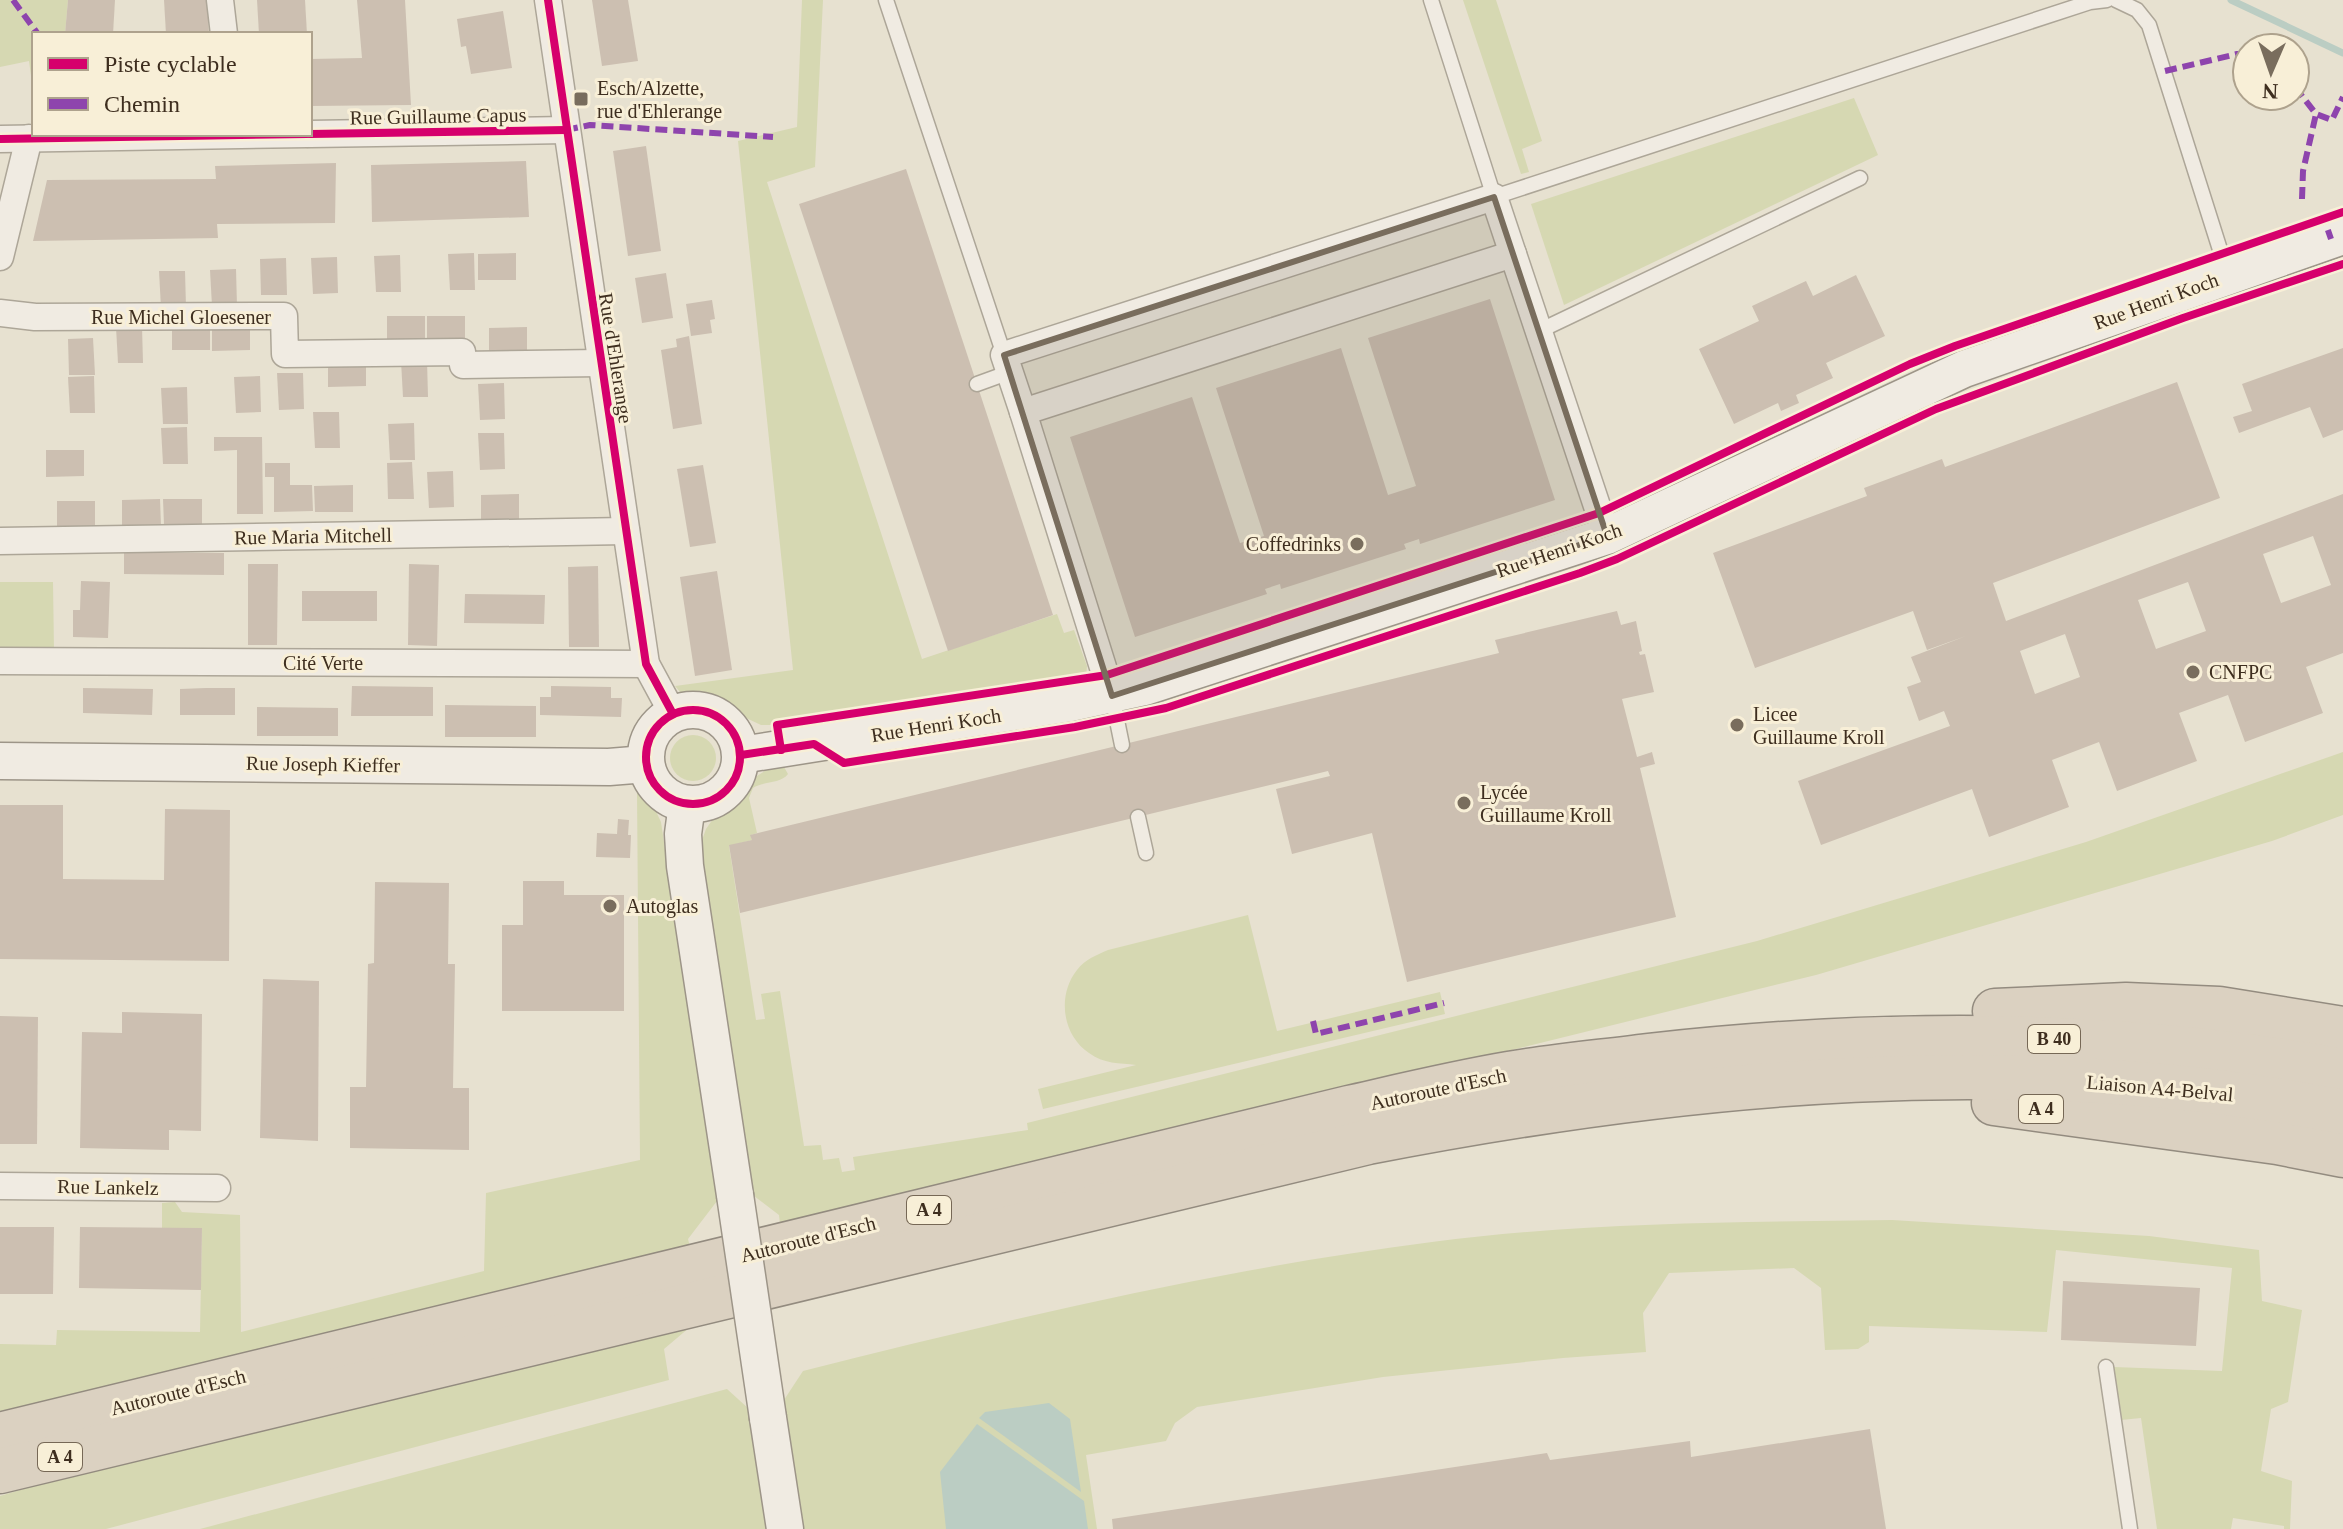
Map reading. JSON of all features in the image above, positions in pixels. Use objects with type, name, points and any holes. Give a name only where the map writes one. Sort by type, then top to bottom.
[{"type":"highway","name":"A 4","points":[[1763,1044],[1856,1020],[2126,1005],[2219,1009],[2343,1029]]},
{"type":"highway","name":"Liaison A4-Belval","points":[[1763,1044],[1911,1038],[2037,1038],[2181,1047],[2343,1071]]},
{"type":"highway","name":"Autoroute d'Esch","points":[[0,1435],[1349,1108],[1509,1074],[1763,1044]]},
{"type":"highway","name":"Liaison A4-Belval","points":[[1737,1088],[1950,1077],[2128,1083],[2216,1090],[2343,1112]]},
{"type":"highway","name":"A 4","points":[[1737,1088],[1855,1102],[1987,1102],[2249,1138],[2343,1155]]},
{"type":"highway","name":"Autoroute d'Esch","points":[[0,1471],[1368,1142],[1570,1107],[1660,1094],[1737,1088]]},
{"type":"street","points":[[220,0],[224,32]]},
{"type":"street","name":"Rue d'Ehlerange","points":[[548,0],[646,664],[673,714]]},
{"type":"street","name":"Rue Guillaume Capus","points":[[312,134],[566,130]]},
{"type":"street","name":"Rue Guillaume Capus","points":[[0,139],[140,136]]},
{"type":"street","points":[[0,257],[29,138]]},
{"type":"street","points":[[1112,696],[1007,364],[1494,197],[1607,536]]},
{"type":"street","name":"Rue Henri Koch","points":[[741,755],[1112,696],[1607,536],[1964,369],[2343,236]]},
{"type":"street","points":[[1023,412],[1513,254]]},
{"type":"street","name":"Rue Michel Gloesener","points":[[0,313],[35,317],[284,316],[285,354],[462,352],[463,365],[600,363]]},
{"type":"street","name":"Rue Maria Mitchell","points":[[0,541],[626,531]]},
{"type":"street","name":"Cité Verte","points":[[0,661],[646,664]]},
{"type":"street","points":[[688,709],[703,710],[718,716],[730,726],[738,740],[741,755],[731,786],[719,797],[704,803],[687,804],[673,800],[660,791],[651,779],[646,764],[646,749],[660,723],[688,709]]},
{"type":"street","name":"Rue Joseph Kieffer","points":[[0,761],[609,767],[646,764]]},
{"type":"street","points":[[687,804],[683,834],[685,866],[785,1529]]},
{"type":"street","name":"Rue Lankelz","points":[[0,1186],[217,1188]]},
{"type":"lane","points":[[886,0],[1007,364],[977,384]]},
{"type":"lane","points":[[1431,0],[1494,197],[2090,2],[2107,0]]},
{"type":"lane","points":[[2116,0],[2137,10],[2149,25],[2228,276]]},
{"type":"lane","points":[[1539,331],[1860,178]]},
{"type":"lane","points":[[1112,696],[1122,745]]},
{"type":"lane","points":[[1138,817],[1146,853]]},
{"type":"lane","points":[[2106,1367],[2130,1529]]},
{"type":"highlighted area","points":[[1494,197],[1607,536],[1112,696],[1004,355]]},
{"type":"green space","points":[[0,0],[68,0],[65,32],[32,32],[32,83],[29,61],[0,67]]},
{"type":"green space","points":[[802,0],[823,0],[815,167],[767,182],[922,659],[1057,614],[1064,633],[1074,630],[1087,666],[1086,678],[776,725],[761,725],[708,700],[681,693],[675,686],[793,670],[738,141],[797,127]]},
{"type":"green space","points":[[1463,0],[1496,0],[1542,141],[1522,149],[1529,172],[1521,174]]},
{"type":"green space","points":[[1854,98],[1878,155],[1564,305],[1531,204]]},
{"type":"green space","points":[[0,582],[53,582],[54,650],[0,649]]},
{"type":"green space","points":[[693,735],[709,742],[716,758],[709,774],[693,781],[677,774],[670,758],[677,742]]},
{"type":"green space","points":[[2343,752],[2343,815],[2272,841],[1816,975],[789,1228],[780,1224],[779,1215],[750,1193],[708,928],[701,843],[715,816],[739,796],[749,781],[768,769],[784,767],[788,774],[753,788],[749,798],[757,833],[751,835],[752,840],[729,846],[756,1020],[765,1019],[761,994],[780,991],[804,1146],[821,1145],[823,1160],[839,1158],[842,1172],[855,1170],[853,1157],[1028,1130],[1027,1123],[1757,941],[2086,842]]},
{"type":"green space","points":[[637,792],[651,801],[661,822],[717,1201],[688,1239],[691,1251],[0,1414],[0,1344],[56,1345],[57,1330],[200,1332],[202,1229],[162,1228],[162,1203],[175,1202],[182,1212],[240,1215],[241,1332],[484,1271],[486,1193],[640,1160]]},
{"type":"green space","points":[[1248,915],[1277,1031],[1440,992],[1445,1014],[1043,1109],[1038,1089],[1136,1065],[1100,1059],[1089,1053],[1073,1036],[1065,1014],[1065,1003],[1071,980],[1080,966],[1108,950]]},
{"type":"green space","points":[[1892,1220],[2149,1236],[2259,1250],[2262,1301],[2302,1310],[2288,1402],[2271,1409],[2261,1471],[2292,1481],[2290,1529],[2233,1518],[2231,1529],[2157,1529],[2141,1418],[2121,1420],[2114,1367],[2222,1371],[2232,1268],[2056,1250],[2047,1332],[1869,1326],[1869,1342],[1858,1349],[1825,1350],[1821,1288],[1794,1268],[1669,1273],[1643,1313],[1646,1352],[1383,1377],[1197,1407],[1175,1423],[1166,1441],[1086,1455],[1097,1529],[796,1529],[782,1403],[803,1371],[1115,1297],[1352,1253],[1547,1230]]},
{"type":"green space","points":[[696,1322],[664,1349],[669,1380],[106,1529],[0,1529],[0,1496],[113,1462]]},
{"type":"green space","points":[[727,1389],[749,1409],[767,1529],[200,1529]]},
{"type":"shaded area","points":[[1049,1403],[1070,1419],[1081,1492],[979,1418],[985,1412]]},
{"type":"shaded area","points":[[977,1424],[1084,1501],[1088,1529],[946,1529],[940,1472]]},
{"type":"building","points":[[68,0],[115,0],[113,32],[65,32]]},
{"type":"building","points":[[164,0],[207,0],[209,32],[166,32]]},
{"type":"building","points":[[257,0],[305,0],[307,32],[259,32]]},
{"type":"building","points":[[357,0],[405,0],[411,105],[312,106],[312,59],[362,58]]},
{"type":"building","points":[[592,0],[628,0],[638,61],[602,66]]},
{"type":"building","points":[[503,11],[512,68],[471,74],[466,46],[461,47],[457,19]]},
{"type":"building","points":[[646,146],[661,251],[628,256],[613,151]]},
{"type":"building","points":[[526,161],[529,217],[372,222],[371,165]]},
{"type":"building","points":[[336,163],[335,223],[217,224],[218,238],[33,241],[47,180],[216,179],[215,166]]},
{"type":"building","points":[[906,169],[1053,615],[948,651],[799,204]]},
{"type":"building","points":[[474,253],[475,290],[450,290],[448,254]]},
{"type":"building","points":[[516,253],[516,280],[478,280],[478,254]]},
{"type":"building","points":[[400,255],[401,292],[376,292],[374,256]]},
{"type":"building","points":[[337,257],[338,293],[313,294],[311,258]]},
{"type":"building","points":[[286,258],[287,295],[261,295],[260,259]]},
{"type":"building","points":[[236,269],[237,306],[212,306],[210,270]]},
{"type":"building","points":[[159,271],[185,271],[186,307],[161,308]]},
{"type":"building","points":[[666,273],[673,318],[642,323],[635,278]]},
{"type":"building","points":[[1856,275],[1885,336],[1826,363],[1833,378],[1796,395],[1799,403],[1781,411],[1778,403],[1734,424],[1699,349],[1759,321],[1752,306],[1806,281],[1813,296]]},
{"type":"building","points":[[1490,299],[1555,500],[1420,544],[1419,539],[1404,544],[1406,549],[1281,589],[1280,584],[1265,589],[1267,594],[1135,637],[1070,437],[1192,397],[1240,543],[1264,536],[1216,388],[1341,348],[1388,495],[1416,486],[1368,338]]},
{"type":"building","points":[[712,300],[715,319],[710,320],[712,333],[691,336],[686,304]]},
{"type":"building","points":[[387,316],[425,316],[425,342],[387,342]]},
{"type":"building","points":[[427,316],[465,316],[465,343],[427,343]]},
{"type":"building","points":[[172,324],[210,324],[210,350],[172,350]]},
{"type":"building","points":[[212,324],[250,324],[250,350],[212,351]]},
{"type":"building","points":[[142,326],[143,363],[118,363],[116,327]]},
{"type":"building","points":[[527,327],[527,354],[489,354],[489,328]]},
{"type":"building","points":[[689,336],[702,424],[673,429],[661,350],[677,347],[676,339]]},
{"type":"building","points":[[93,338],[95,375],[69,375],[68,339]]},
{"type":"building","points":[[2343,348],[2343,430],[2323,438],[2310,407],[2239,433],[2233,417],[2252,411],[2242,384]]},
{"type":"building","points":[[328,360],[366,360],[366,386],[328,387]]},
{"type":"building","points":[[427,360],[428,397],[403,397],[401,361]]},
{"type":"building","points":[[277,373],[303,373],[304,409],[279,410]]},
{"type":"building","points":[[94,376],[95,413],[70,413],[68,377]]},
{"type":"building","points":[[260,376],[261,412],[236,413],[234,377]]},
{"type":"building","points":[[2177,382],[2220,498],[1993,583],[2006,621],[2343,494],[2343,653],[2306,667],[2323,713],[2245,742],[2228,695],[2179,713],[2197,761],[2117,791],[2099,742],[2052,760],[2069,807],[1989,837],[1972,789],[1821,845],[1798,781],[1950,726],[1944,711],[1919,721],[1907,687],[1921,682],[1911,657],[1966,636],[1927,650],[1913,611],[1755,668],[1713,553],[1867,496],[1864,488],[1942,459],[1945,467]],"holes":[[[2313,536],[2331,585],[2281,603],[2263,554]],[[2188,582],[2206,631],[2156,649],[2138,600]],[[2065,634],[2080,677],[2035,694],[2020,651]]]},
{"type":"building","points":[[504,383],[505,419],[480,420],[478,384]]},
{"type":"building","points":[[187,387],[188,424],[163,424],[161,388]]},
{"type":"building","points":[[313,412],[339,412],[340,448],[315,448]]},
{"type":"building","points":[[414,423],[415,460],[390,460],[388,424]]},
{"type":"building","points":[[187,427],[188,464],[163,464],[161,428]]},
{"type":"building","points":[[478,433],[504,433],[505,469],[480,470]]},
{"type":"building","points":[[214,437],[262,437],[263,514],[237,514],[237,450],[214,451]]},
{"type":"building","points":[[46,450],[84,450],[84,476],[46,477]]},
{"type":"building","points":[[412,462],[414,499],[388,499],[387,463]]},
{"type":"building","points":[[265,463],[290,463],[290,485],[312,485],[313,511],[274,512],[274,477],[265,477]]},
{"type":"building","points":[[703,465],[716,543],[690,547],[677,469]]},
{"type":"building","points":[[453,471],[454,507],[429,508],[427,472]]},
{"type":"building","points":[[353,485],[353,512],[315,512],[314,486]]},
{"type":"building","points":[[519,494],[519,521],[481,521],[481,495]]},
{"type":"building","points":[[160,499],[161,526],[122,526],[122,500]]},
{"type":"building","points":[[163,499],[202,499],[202,525],[164,525]]},
{"type":"building","points":[[57,501],[95,501],[95,527],[57,527]]},
{"type":"building","points":[[124,553],[224,553],[224,575],[124,574]]},
{"type":"building","points":[[248,564],[278,564],[277,645],[248,645]]},
{"type":"building","points":[[409,564],[439,565],[437,646],[408,645]]},
{"type":"building","points":[[598,566],[599,647],[569,647],[568,567]]},
{"type":"building","points":[[717,571],[732,670],[695,676],[680,577]]},
{"type":"building","points":[[81,581],[110,582],[108,638],[73,637],[73,610],[80,610]]},
{"type":"building","points":[[302,591],[377,591],[377,621],[302,621]]},
{"type":"building","points":[[465,594],[545,595],[544,624],[464,623]]},
{"type":"building","name":"Lycée Guillaume Kroll","points":[[1617,611],[1621,625],[1636,621],[1642,651],[1639,652],[1640,655],[1645,654],[1654,692],[1622,699],[1637,757],[1652,752],[1655,764],[1640,768],[1676,917],[1407,982],[1372,833],[1292,854],[1276,789],[1330,776],[1328,771],[740,913],[729,845],[752,840],[750,835],[1499,653],[1495,640]]},
{"type":"building","points":[[352,686],[433,687],[433,716],[351,716]]},
{"type":"building","points":[[551,686],[611,687],[611,698],[622,698],[621,717],[540,715],[540,697],[551,697]]},
{"type":"building","points":[[83,688],[153,689],[152,715],[83,713]]},
{"type":"building","points":[[235,688],[235,715],[180,715],[180,689]]},
{"type":"building","points":[[445,705],[536,706],[536,737],[445,737]]},
{"type":"building","points":[[257,707],[338,708],[338,736],[257,736]]},
{"type":"building","points":[[0,805],[63,805],[63,879],[164,880],[165,809],[230,810],[229,961],[0,959]]},
{"type":"building","points":[[618,819],[629,820],[630,858],[596,857],[597,833],[617,834]]},
{"type":"building","points":[[523,881],[564,881],[564,895],[624,895],[624,1011],[502,1011],[502,925],[523,925]]},
{"type":"building","points":[[375,882],[449,883],[448,964],[455,964],[453,1088],[469,1088],[469,1150],[350,1148],[350,1087],[366,1087],[368,964],[374,963]]},
{"type":"building","points":[[263,979],[319,981],[318,1141],[260,1138]]},
{"type":"building","points":[[122,1012],[202,1014],[201,1131],[169,1130],[169,1150],[80,1148],[82,1032],[122,1033]]},
{"type":"building","points":[[0,1016],[38,1017],[37,1144],[0,1144]]},
{"type":"building","points":[[0,1227],[54,1227],[53,1294],[0,1294]]},
{"type":"building","points":[[80,1227],[202,1228],[201,1290],[79,1288]]},
{"type":"building","points":[[2063,1281],[2200,1288],[2196,1346],[2061,1340]]},
{"type":"building","points":[[1870,1429],[1886,1529],[1113,1529],[1112,1519],[1547,1453],[1550,1460],[1690,1441],[1691,1457]]},
{"type":"waterway","points":[[2231,0],[2343,53]]},
{"type":"marked path","points":[[13,0],[37,32]]},
{"type":"marked path","points":[[2165,71],[2231,55]]},
{"type":"marked path","points":[[2311,108],[2316,114],[2332,120],[2343,97]]},
{"type":"marked path","points":[[2302,199],[2303,171],[2316,114]]},
{"type":"marked path","points":[[566,130],[590,125],[773,137]]},
{"type":"marked path","points":[[2322,213],[2331,239]]},
{"type":"marked path","points":[[1313,1021],[1316,1034],[1444,1003]]},
{"type":"cycle path","points":[[548,0],[646,664],[673,714]]},
{"type":"cycle path","points":[[312,134],[566,130]]},
{"type":"cycle path","points":[[0,139],[184,136]]},
{"type":"cycle path","points":[[781,750],[777,725],[1107,675],[1599,513],[1910,364],[2343,212]]},
{"type":"cycle path","points":[[741,755],[814,744],[844,763],[1075,727],[1166,708],[1580,573],[1617,559],[1936,409],[2183,318],[2343,264]]},
{"type":"cycle path","points":[[693,710],[711,713],[726,724],[737,739],[740,757],[737,775],[726,790],[711,801],[693,804],[675,801],[660,790],[649,775],[646,757],[649,739],[660,724],[675,713],[693,710]]},
{"type":"place","name":"Esch/Alzette, rue d'Ehlerange","points":[[581,99]]},
{"type":"place","name":"Coffedrinks","points":[[1357,544]]},
{"type":"place","name":"CNFPC","points":[[2193,672]]},
{"type":"place","name":"Licee Guillaume Kroll","points":[[1737,725]]},
{"type":"place","name":"Lycée Guillaume Kroll","points":[[1464,803]]},
{"type":"place","name":"Autoglas","points":[[610,906]]}]
